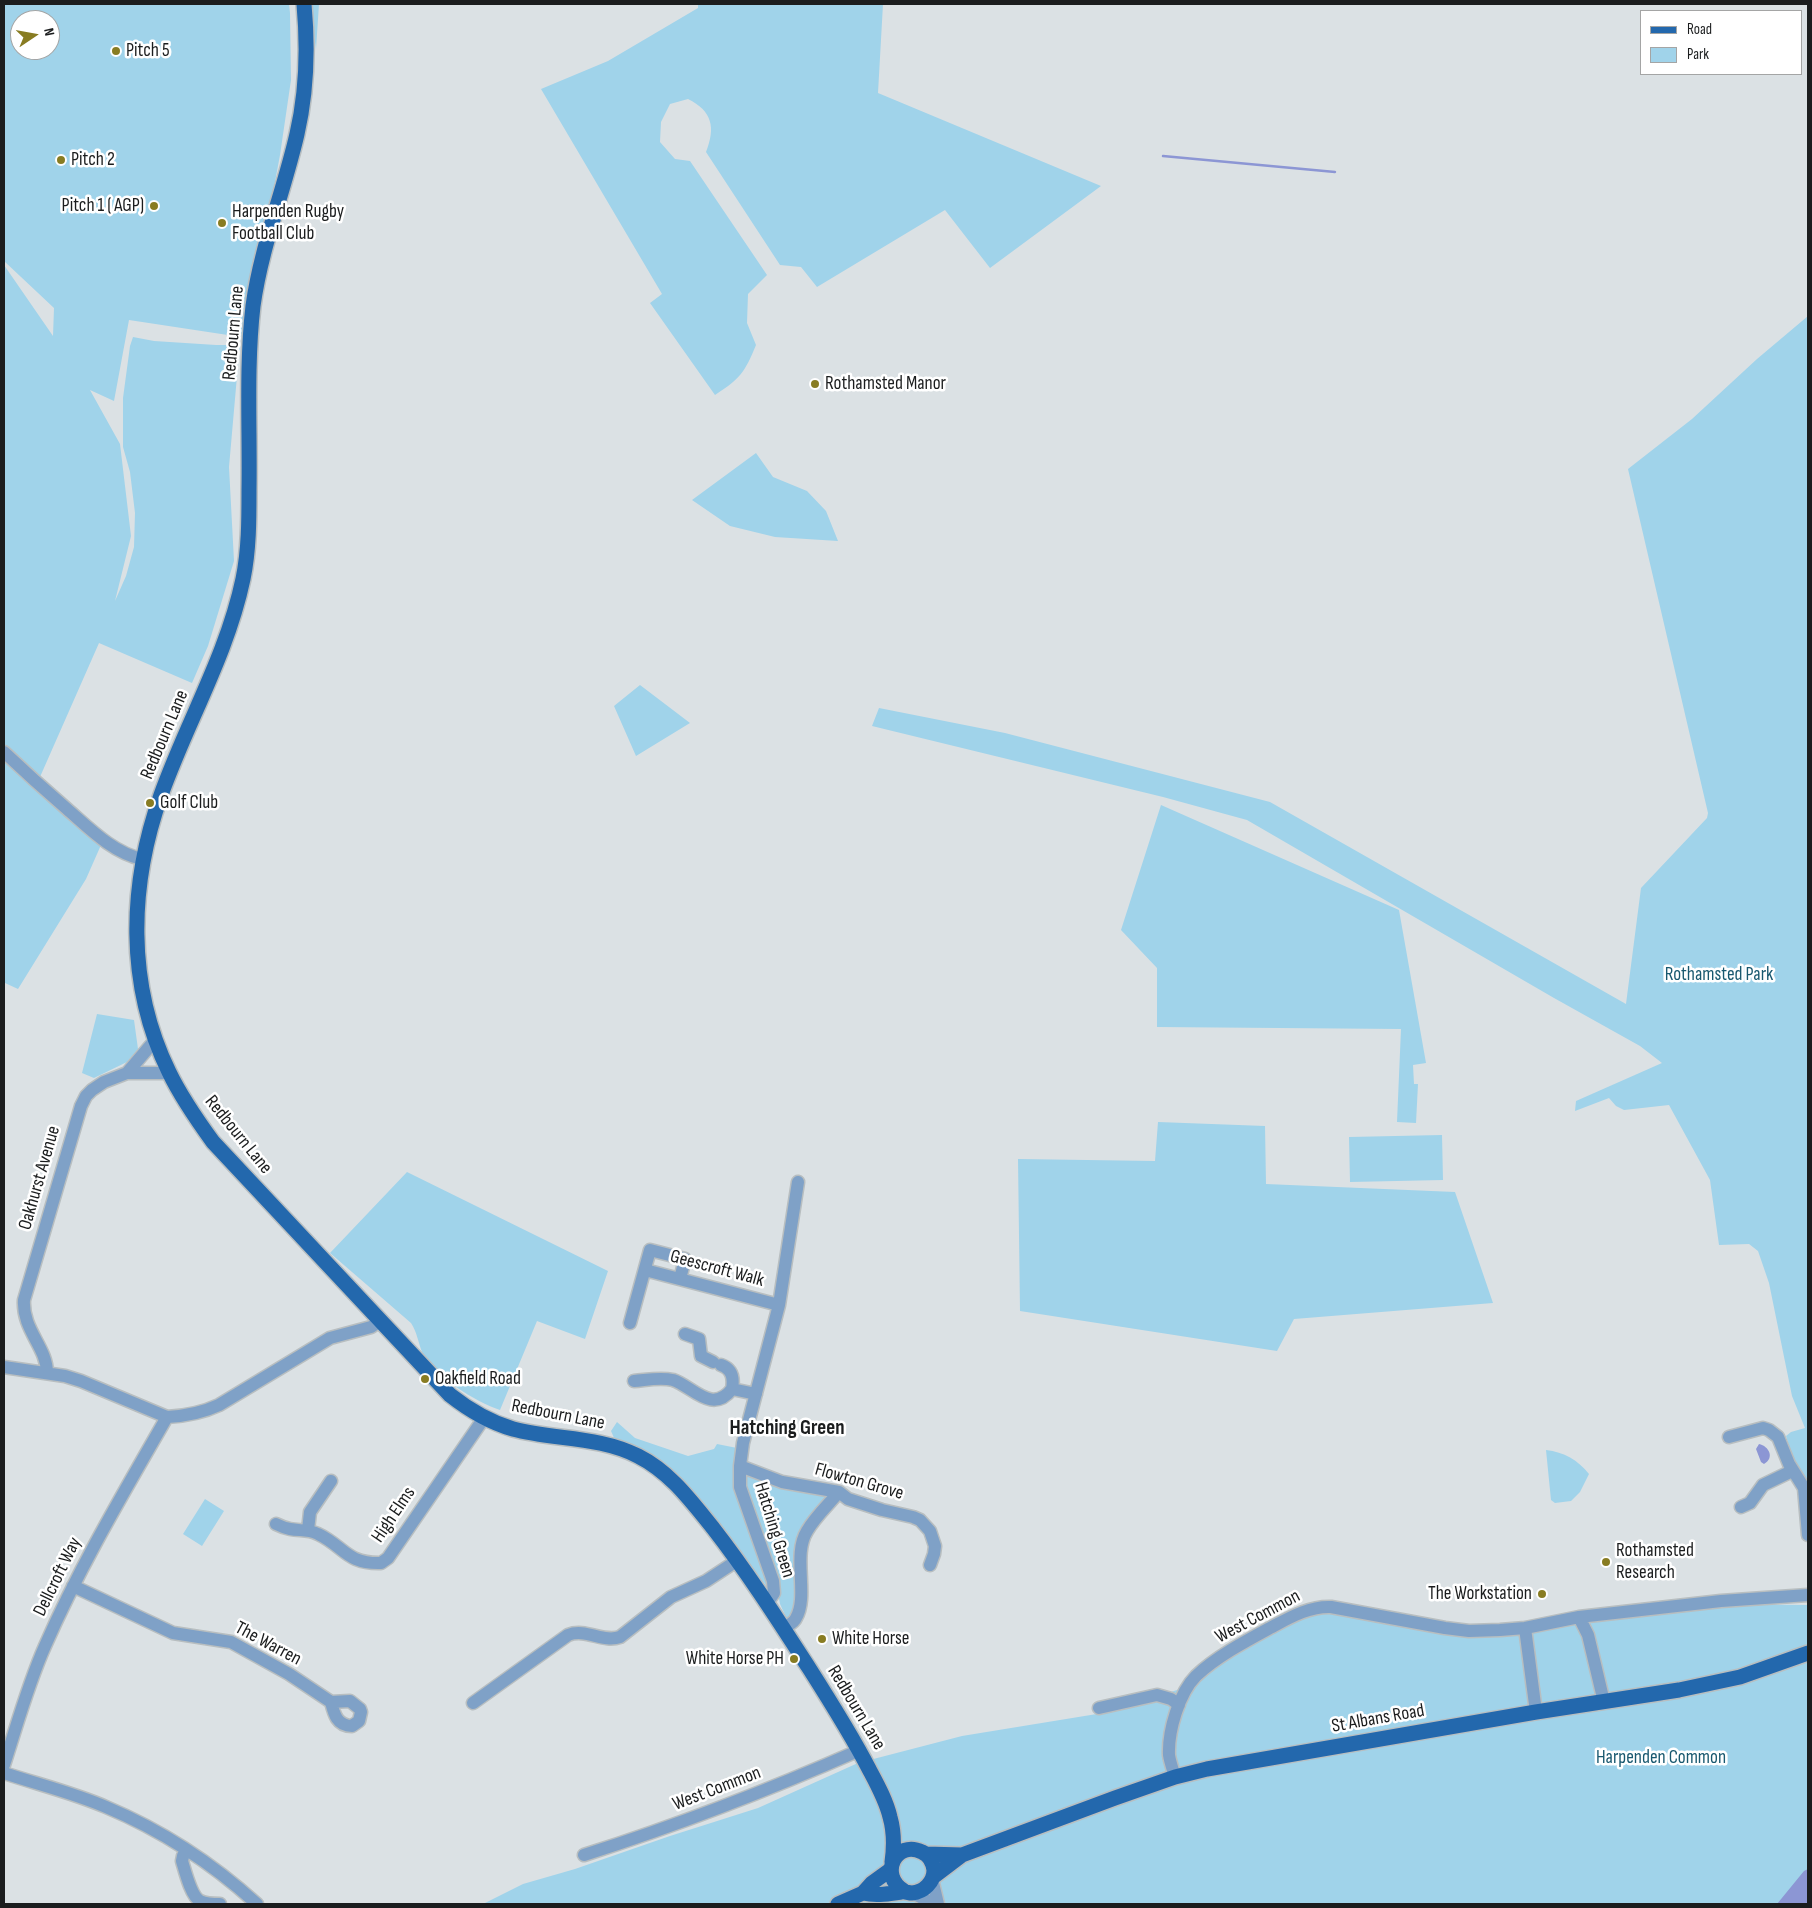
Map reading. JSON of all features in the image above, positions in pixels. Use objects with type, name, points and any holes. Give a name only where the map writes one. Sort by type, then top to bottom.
[{"type":"main road","name":"Redbourn Lane","points":[[304,4],[307,57],[303,107],[288,171],[259,272],[253,310],[250,348],[249,517],[243,576],[234,615],[222,650],[161,794],[142,859],[137,897],[136,932],[141,981],[147,1011],[169,1073],[189,1108],[213,1142],[450,1395],[484,1418],[514,1430],[608,1445],[639,1456],[661,1470],[688,1496],[738,1560],[833,1703],[860,1750],[879,1787],[890,1818],[894,1848],[891,1866]]},
{"type":"main road","name":"St Albans Road","points":[[863,1893],[876,1896],[925,1888],[932,1878],[962,1855],[1174,1777],[1206,1769],[1536,1712],[1679,1690],[1740,1677],[1808,1652]]},
{"type":"main road","name":"Redbourn Lane","points":[[890,1818],[920,1852]]},
{"type":"main road","name":"St Albans Road","points":[[838,1904],[863,1893],[891,1866],[902,1852],[962,1855]]},
{"type":"main road","points":[[920,1852],[933,1864],[932,1878]]},
{"type":"main road","points":[[891,1866],[894,1883],[909,1892]]},
{"type":"street","points":[[4,752],[102,839],[126,854],[142,859]]},
{"type":"street","name":"Oakhurst Avenue","points":[[127,1073],[156,1039]]},
{"type":"street","name":"Oakhurst Avenue","points":[[48,1373],[47,1364],[25,1318],[24,1300],[81,1106],[86,1096],[92,1090],[104,1082],[127,1073],[169,1073]]},
{"type":"street","name":"Hatching Green","points":[[767,1603],[774,1593],[773,1581],[740,1487],[740,1466],[743,1443],[779,1305],[798,1182]]},
{"type":"street","points":[[630,1323],[650,1250],[685,1259],[680,1278]]},
{"type":"street","name":"Geescroft Walk","points":[[645,1270],[779,1305]]},
{"type":"street","points":[[4,1367],[48,1373],[81,1381],[167,1417],[206,1411],[330,1338],[365,1330],[380,1320]]},
{"type":"street","points":[[634,1381],[670,1380],[680,1383],[700,1396],[711,1399],[722,1397],[732,1389],[732,1374],[727,1368],[701,1356],[699,1339],[685,1334]]},
{"type":"street","points":[[732,1389],[756,1394]]},
{"type":"street","name":"Dellcroft Way","points":[[4,1764],[34,1674],[73,1586],[125,1489],[167,1417]]},
{"type":"street","name":"High Elms","points":[[276,1524],[292,1530],[308,1530],[320,1535],[357,1560],[381,1563],[386,1560],[484,1418]]},
{"type":"street","points":[[1728,1437],[1762,1428],[1769,1430],[1778,1437],[1792,1471],[1804,1488],[1808,1535]]},
{"type":"street","name":"Flowton Grove","points":[[740,1466],[782,1482],[839,1492],[848,1499],[920,1520],[930,1531],[935,1546],[930,1565]]},
{"type":"street","points":[[1740,1507],[1750,1503],[1763,1485],[1792,1471]]},
{"type":"street","points":[[308,1530],[310,1512],[331,1481]]},
{"type":"street","name":"Hatching Green","points":[[784,1628],[795,1620],[798,1614],[800,1559],[806,1531],[839,1492]]},
{"type":"street","points":[[473,1703],[568,1634],[579,1632],[611,1639],[620,1636],[671,1597],[706,1582],[738,1560]]},
{"type":"street","name":"The Warren","points":[[73,1586],[173,1633],[216,1638],[231,1642],[289,1674],[331,1702]]},
{"type":"street","name":"West Common","points":[[1174,1777],[1169,1755],[1173,1720],[1179,1705],[1196,1676],[1242,1643],[1282,1621],[1312,1609],[1331,1607],[1469,1631],[1525,1628],[1579,1617],[1808,1592]]},
{"type":"street","points":[[1579,1617],[1588,1635],[1604,1702]]},
{"type":"street","points":[[1525,1628],[1536,1712]]},
{"type":"street","points":[[1099,1708],[1157,1695],[1171,1699],[1179,1705]]},
{"type":"street","name":"West Common","points":[[584,1855],[664,1830],[714,1811],[860,1750]]},
{"type":"street","points":[[4,1773],[105,1806],[146,1826],[186,1850],[256,1903]]},
{"type":"street","points":[[186,1850],[182,1861],[197,1900],[204,1903],[220,1904]]},
{"type":"street","points":[[932,1878],[938,1904]]},
{"type":"street","points":[[909,1892],[933,1904]]},
{"type":"street","points":[[241,1904],[256,1903]]},
{"type":"green space","points":[[4,4],[289,4],[291,80],[272,198],[241,337],[129,320],[114,401],[90,390],[120,444],[131,536],[115,601],[126,576],[134,547],[135,513],[130,472],[123,447],[123,398],[130,346],[133,337],[154,341],[216,345],[229,345],[236,340],[240,342],[229,467],[234,561],[208,646],[192,683],[99,643],[36,786],[60,812],[101,845],[86,879],[18,989],[5,983],[4,985],[4,265],[53,336],[54,308],[4,261]]},
{"type":"green space","points":[[310,4],[319,4],[316,49]]},
{"type":"green space","points":[[698,4],[883,4],[878,93],[1101,186],[990,268],[945,210],[817,287],[801,267],[780,265],[706,152],[711,135],[710,121],[707,114],[688,99],[670,104],[661,122],[660,142],[675,159],[690,161],[767,275],[748,294],[747,323],[756,345],[741,374],[715,395],[650,303],[662,294],[541,89],[608,61],[698,8]]},
{"type":"green space","name":"Rothamsted Park","points":[[1808,316],[1808,1491],[1789,1454],[1791,1453],[1786,1436],[1791,1432],[1805,1428],[1792,1396],[1769,1283],[1758,1251],[1749,1244],[1719,1245],[1710,1180],[1669,1105],[1624,1110],[1616,1106],[1609,1098],[1575,1111],[1576,1101],[1662,1063],[1640,1046],[1247,820],[1163,797],[872,726],[879,708],[1005,733],[1270,802],[1626,1004],[1641,888],[1707,818],[1708,813],[1628,469],[1692,419],[1757,359]]},
{"type":"green space","points":[[756,453],[773,477],[807,491],[826,511],[838,541],[775,537],[730,526],[692,500]]},
{"type":"green space","points":[[640,685],[690,723],[636,756],[614,706]]},
{"type":"green space","points":[[1161,805],[1399,910],[1426,1063],[1413,1065],[1414,1084],[1418,1084],[1416,1123],[1397,1122],[1401,1029],[1157,1027],[1157,968],[1121,930]]},
{"type":"green space","points":[[97,1014],[134,1020],[138,1049],[127,1062],[94,1078],[82,1073]]},
{"type":"green space","points":[[1158,1122],[1265,1126],[1266,1184],[1455,1192],[1493,1303],[1294,1319],[1277,1351],[1020,1311],[1018,1159],[1155,1161]]},
{"type":"green space","points":[[1442,1135],[1443,1180],[1350,1182],[1349,1137]]},
{"type":"green space","points":[[407,1172],[608,1271],[585,1339],[537,1321],[500,1410],[479,1401],[456,1387],[435,1370],[422,1352],[411,1323],[330,1253]]},
{"type":"green space","name":"Hatching Green","points":[[617,1422],[635,1438],[688,1456],[714,1449],[717,1444],[737,1448],[735,1473],[765,1568],[768,1588],[697,1498],[615,1440],[611,1431]]},
{"type":"green space","points":[[1546,1450],[1570,1458],[1589,1474],[1580,1492],[1571,1501],[1555,1503],[1551,1500]]},
{"type":"green space","name":"Hatching Green","points":[[743,1473],[830,1496],[812,1515],[794,1614],[789,1618],[786,1617],[780,1604],[775,1577],[754,1519]]},
{"type":"green space","points":[[205,1499],[224,1511],[202,1546],[183,1534]]},
{"type":"green space","name":"Harpenden Common","points":[[1716,1604],[1808,1605],[1808,1904],[483,1904],[523,1884],[575,1869],[758,1808],[858,1763],[962,1736],[1109,1712],[1177,1690],[1250,1645],[1304,1616],[1324,1611],[1450,1633],[1572,1623]]},
{"type":"water","points":[[1759,1444],[1766,1447],[1770,1456],[1764,1464],[1761,1462],[1756,1449]]},
{"type":"water","points":[[1808,1869],[1808,1904],[1777,1904],[1804,1871]]},
{"type":"waterway","points":[[1163,156],[1335,172]]},
{"type":"place","name":"Pitch 5","points":[[116,51]]},
{"type":"place","name":"Pitch 2","points":[[61,160]]},
{"type":"place","name":"Pitch 1 ( AGP)","points":[[154,206]]},
{"type":"place","name":"Harpenden Rugby Football Club","points":[[222,223]]},
{"type":"place","name":"Rothamsted Manor","points":[[815,384]]},
{"type":"place","name":"Golf Club","points":[[150,803]]},
{"type":"place","name":"Oakfield Road","points":[[425,1379]]},
{"type":"place","name":"Rothamsted Research","points":[[1606,1562]]},
{"type":"place","name":"The Workstation","points":[[1542,1594]]},
{"type":"place","name":"White Horse","points":[[822,1639]]},
{"type":"place","name":"White Horse PH","points":[[794,1659]]},
{"type":"district","name":"Hatching Green","points":[[787,1429]]}]
